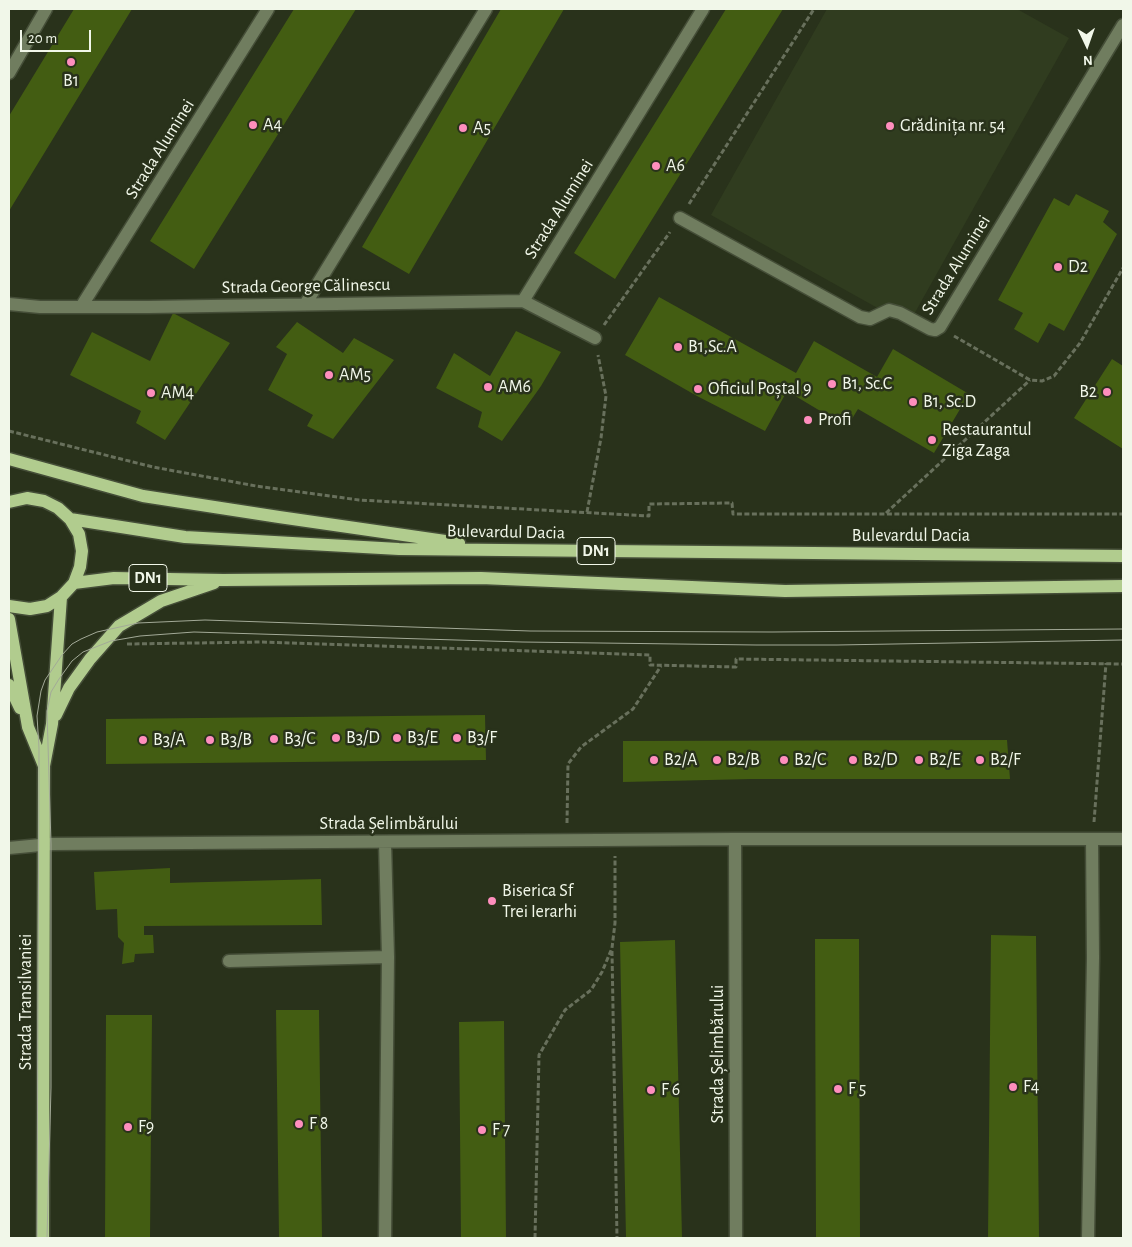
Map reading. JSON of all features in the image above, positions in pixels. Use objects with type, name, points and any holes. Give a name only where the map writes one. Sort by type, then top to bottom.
[{"type":"main road","name":"DN1","points":[[9,459],[142,496],[509,550]]},
{"type":"main road","name":"DN1","points":[[9,606],[30,609],[47,606],[61,597],[74,583],[80,567],[82,551],[78,534],[70,519],[58,508],[44,501],[27,498],[10,501]]},
{"type":"main road","name":"Bulevardul Dacia","points":[[70,519],[185,537],[399,549],[1123,556]]},
{"type":"main road","name":"DN1","points":[[74,583],[114,578],[224,580],[481,578],[785,591],[1123,586]]},
{"type":"main road","points":[[52,724],[69,688],[102,644],[119,626],[161,601],[224,580]]},
{"type":"main road","name":"Strada Transilvaniei","points":[[43,1238],[44,766],[52,724],[61,597]]},
{"type":"main road","name":"Strada Transilvaniei","points":[[9,619],[28,726],[44,766]]},
{"type":"main road","points":[[9,685],[28,726]]},
{"type":"street","points":[[9,73],[46,9]]},
{"type":"street","name":"Strada Aluminei","points":[[81,307],[268,9]]},
{"type":"street","points":[[306,303],[486,9]]},
{"type":"street","name":"Strada Aluminei","points":[[523,301],[703,9]]},
{"type":"street","name":"Strada Aluminei","points":[[680,218],[860,317],[870,318],[889,310],[900,313],[935,330],[940,327],[1123,25]]},
{"type":"street","name":"Strada George Călinescu","points":[[9,304],[81,307],[523,301],[595,338]]},
{"type":"street","name":"Strada Șelimbărului","points":[[9,848],[44,844],[735,839],[1123,839]]},
{"type":"street","name":"Strada Șelimbărului","points":[[735,839],[736,1238]]},
{"type":"street","points":[[1088,1238],[1093,958],[1092,839]]},
{"type":"street","points":[[385,842],[388,957],[385,1238]]},
{"type":"street","points":[[229,961],[388,957]]},
{"type":"path","points":[[587,512],[601,438],[606,396],[595,338],[680,218],[814,9]]},
{"type":"path","points":[[940,327],[1030,380],[1042,381],[1054,376],[1080,343],[1123,268]]},
{"type":"path","points":[[885,514],[1030,380]]},
{"type":"path","points":[[9,431],[153,467],[256,486],[359,500],[649,516],[649,504],[732,503],[733,514],[1123,514]]},
{"type":"path","points":[[102,644],[262,642],[630,655],[650,656],[650,665],[736,667],[736,658],[1123,664]]},
{"type":"path","points":[[1092,839],[1106,663]]},
{"type":"path","points":[[566,841],[568,764],[581,747],[633,709],[661,665]]},
{"type":"path","points":[[614,841],[615,923],[612,948],[617,1238]]},
{"type":"path","points":[[535,1238],[539,1055],[565,1010],[591,990],[602,972],[612,948]]},
{"type":"shaded area","name":"Grădinița nr. 54","points":[[827,9],[1017,9],[1069,38],[908,325],[711,215]]},
{"type":"building","name":"B1","points":[[74,9],[132,9],[9,211],[9,116]]},
{"type":"building","name":"A4","points":[[294,9],[356,9],[194,269],[150,241]]},
{"type":"building","name":"A5","points":[[501,9],[564,9],[409,274],[362,247]]},
{"type":"building","name":"A6","points":[[726,9],[783,9],[615,279],[574,253]]},
{"type":"building","name":"D2","points":[[1076,194],[1109,211],[1103,222],[1117,234],[1064,331],[1049,323],[1038,343],[1014,329],[1023,313],[998,300],[1054,198],[1069,206]]},
{"type":"building","points":[[659,297],[796,373],[814,341],[877,377],[893,349],[969,394],[934,453],[858,409],[847,427],[787,391],[765,431],[697,396],[625,355]]},
{"type":"building","name":"AM4","points":[[173,313],[230,343],[165,440],[136,423],[141,411],[70,375],[92,332],[150,361]]},
{"type":"building","name":"AM5","points":[[297,322],[343,353],[354,338],[394,360],[333,439],[307,426],[313,415],[268,390],[287,354],[276,347]]},
{"type":"building","name":"AM6","points":[[516,331],[561,352],[541,386],[502,441],[478,427],[482,412],[436,388],[454,353],[490,376]]},
{"type":"building","name":"B2","points":[[1112,359],[1123,366],[1123,449],[1074,418]]},
{"type":"building","points":[[485,715],[486,760],[106,764],[106,719]]},
{"type":"building","points":[[1007,740],[1010,779],[751,779],[623,782],[623,741]]},
{"type":"building","points":[[170,868],[170,883],[321,879],[322,925],[144,926],[144,935],[153,935],[154,953],[135,954],[134,962],[122,964],[124,943],[118,937],[117,909],[96,910],[94,872]]},
{"type":"building","name":"F4","points":[[991,935],[1036,936],[1039,1238],[988,1238]]},
{"type":"building","name":"F 5","points":[[815,939],[859,939],[860,1238],[816,1238]]},
{"type":"building","name":"F 6","points":[[675,940],[682,1238],[626,1238],[620,942]]},
{"type":"building","name":"F 8","points":[[276,1010],[319,1010],[322,1238],[279,1238]]},
{"type":"building","name":"F9","points":[[106,1015],[152,1015],[150,1238],[105,1238]]},
{"type":"building","name":"F 7","points":[[504,1021],[506,1238],[461,1238],[459,1022]]},
{"type":"tram line","points":[[37,1238],[39,748],[37,716],[41,691],[45,680],[72,644],[97,632],[138,623],[205,620],[530,631],[772,632],[1123,629]]},
{"type":"tram line","points":[[47,1238],[51,1088],[51,844],[47,711],[51,692],[72,661],[83,652],[111,641],[140,636],[194,632],[522,642],[756,645],[1123,640]]},
{"type":"place","name":"B1","points":[[71,62]]},
{"type":"place","name":"A4","points":[[253,125]]},
{"type":"place","name":"Grădinița nr. 54","points":[[890,126]]},
{"type":"place","name":"A5","points":[[463,128]]},
{"type":"place","name":"A6","points":[[656,166]]},
{"type":"place","name":"D2","points":[[1058,267]]},
{"type":"place","name":"B1,Sc.A","points":[[678,347]]},
{"type":"place","name":"AM5","points":[[329,375]]},
{"type":"place","name":"B1, Sc.C","points":[[832,384]]},
{"type":"place","name":"AM6","points":[[488,387]]},
{"type":"place","name":"Oficiul Poștal 9","points":[[698,389]]},
{"type":"place","name":"B2","points":[[1107,392]]},
{"type":"place","name":"AM4","points":[[151,393]]},
{"type":"place","name":"B1, Sc.D","points":[[913,402]]},
{"type":"place","name":"Profi","points":[[808,420]]},
{"type":"place","name":"Restaurantul Ziga Zaga","points":[[932,440]]},
{"type":"place","name":"B3/D","points":[[336,738]]},
{"type":"place","name":"B3/E","points":[[397,738]]},
{"type":"place","name":"B3/F","points":[[457,738]]},
{"type":"place","name":"B3/C","points":[[274,739]]},
{"type":"place","name":"B3/A","points":[[143,740]]},
{"type":"place","name":"B3/B","points":[[210,740]]},
{"type":"place","name":"B2/A","points":[[654,760]]},
{"type":"place","name":"B2/B","points":[[717,760]]},
{"type":"place","name":"B2/C","points":[[784,760]]},
{"type":"place","name":"B2/D","points":[[853,760]]},
{"type":"place","name":"B2/E","points":[[919,760]]},
{"type":"place","name":"B2/F","points":[[980,760]]},
{"type":"place","name":"Biserica Sf Trei Ierarhi","points":[[492,901]]},
{"type":"place","name":"F4","points":[[1013,1087]]},
{"type":"place","name":"F 5","points":[[838,1089]]},
{"type":"place","name":"F 6","points":[[651,1090]]},
{"type":"place","name":"F 8","points":[[299,1124]]},
{"type":"place","name":"F9","points":[[128,1127]]},
{"type":"place","name":"F 7","points":[[482,1130]]}]
